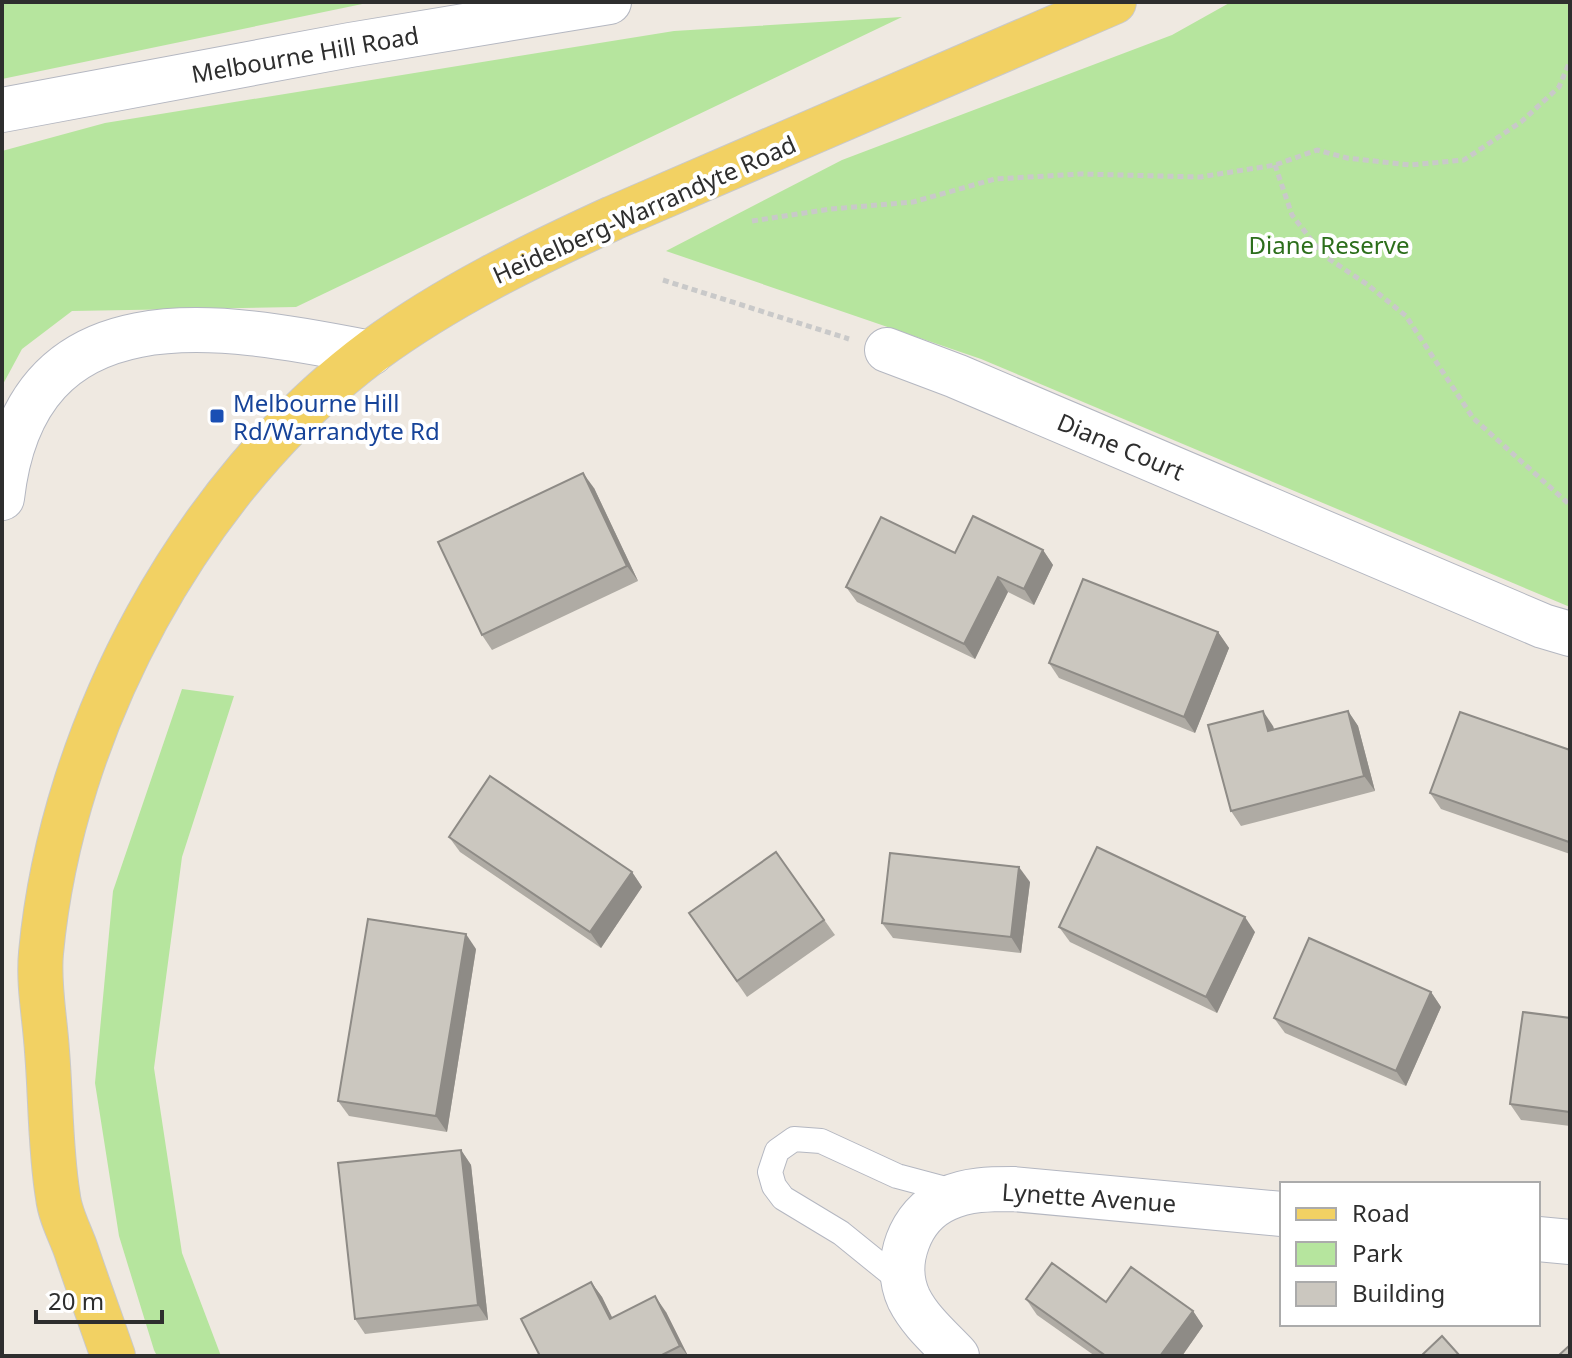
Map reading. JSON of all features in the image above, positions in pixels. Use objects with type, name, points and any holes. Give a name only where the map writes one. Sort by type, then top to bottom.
[{"type":"main road","name":"Heidelberg-Warrandyte Road","points":[[113,1356],[58,1200],[41,957],[64,825],[109,697],[138,634],[177,567],[230,493],[280,436],[371,353],[445,302],[546,248],[1114,2]]},
{"type":"street","name":"Melbourne Hill Road","points":[[2,110],[350,45],[609,2]]},
{"type":"street","points":[[2,498],[8,457],[29,406],[54,374],[93,349],[151,334],[217,330],[259,332],[371,353]]},
{"type":"street","name":"Diane Court","points":[[887,350],[985,388],[1543,626],[1570,634]]},
{"type":"street","name":"Lynette Avenue","points":[[905,1285],[903,1260],[913,1229],[936,1204],[963,1194],[1013,1189],[1280,1214]]},
{"type":"street","points":[[1540,1239],[1570,1242]]},
{"type":"street","points":[[905,1285],[922,1319],[957,1356]]},
{"type":"lane","points":[[905,1285],[841,1233],[783,1198],[774,1186],[770,1172],[777,1151],[794,1139],[821,1141],[897,1176],[963,1194]]},
{"type":"path","points":[[752,221],[831,209],[913,202],[995,179],[1080,174],[1200,177],[1275,165],[1317,150],[1347,158],[1410,165],[1464,160],[1521,122],[1540,105],[1559,87],[1570,61]]},
{"type":"path","points":[[1275,165],[1292,215],[1323,255],[1406,316],[1473,418],[1570,505]]},
{"type":"path","points":[[663,280],[887,350]]},
{"type":"green space","points":[[2,2],[372,2],[2,79]]},
{"type":"green space","name":"Diane Reserve","points":[[1231,2],[1570,2],[1570,607],[981,359],[666,251],[842,160],[1172,35]]},
{"type":"green space","points":[[902,17],[296,307],[72,311],[22,349],[2,386],[2,151],[105,123],[674,31]]},
{"type":"green space","points":[[182,689],[234,696],[182,857],[154,1068],[182,1253],[221,1356],[157,1356],[154,1350],[119,1236],[95,1083],[113,891]]},
{"type":"building","points":[[583,473],[627,566],[482,635],[438,542]]},
{"type":"building","points":[[973,516],[1043,550],[1024,589],[998,577],[964,644],[846,587],[881,517],[955,553]]},
{"type":"building","points":[[1083,579],[1218,632],[1184,717],[1049,663]]},
{"type":"building","points":[[1263,711],[1268,731],[1348,711],[1364,776],[1231,811],[1208,725]]},
{"type":"building","points":[[1460,712],[1570,750],[1569,842],[1430,793]]},
{"type":"building","points":[[490,776],[632,872],[590,932],[449,837]]},
{"type":"building","points":[[1097,847],[1245,917],[1206,997],[1059,927]]},
{"type":"building","points":[[776,852],[824,920],[737,981],[689,913]]},
{"type":"building","points":[[890,853],[1019,867],[1011,937],[882,923]]},
{"type":"building","points":[[368,919],[466,934],[436,1116],[338,1101]]},
{"type":"building","points":[[1309,938],[1431,992],[1396,1071],[1274,1018]]},
{"type":"building","points":[[1523,1012],[1570,1018],[1570,1112],[1510,1104]]},
{"type":"building","points":[[461,1150],[478,1305],[355,1319],[338,1163]]},
{"type":"building","points":[[1052,1263],[1106,1302],[1131,1267],[1193,1311],[1160,1356],[1106,1356],[1026,1299]]},
{"type":"building","points":[[591,1282],[610,1319],[655,1296],[680,1346],[660,1356],[540,1356],[521,1319]]},
{"type":"building","points":[[1442,1336],[1460,1356],[1421,1356]]},
{"type":"building","points":[[1570,1345],[1570,1356],[1558,1356]]},
{"type":"place","name":"Melbourne Hill Rd/Warrandyte Rd","points":[[217,416]]}]
